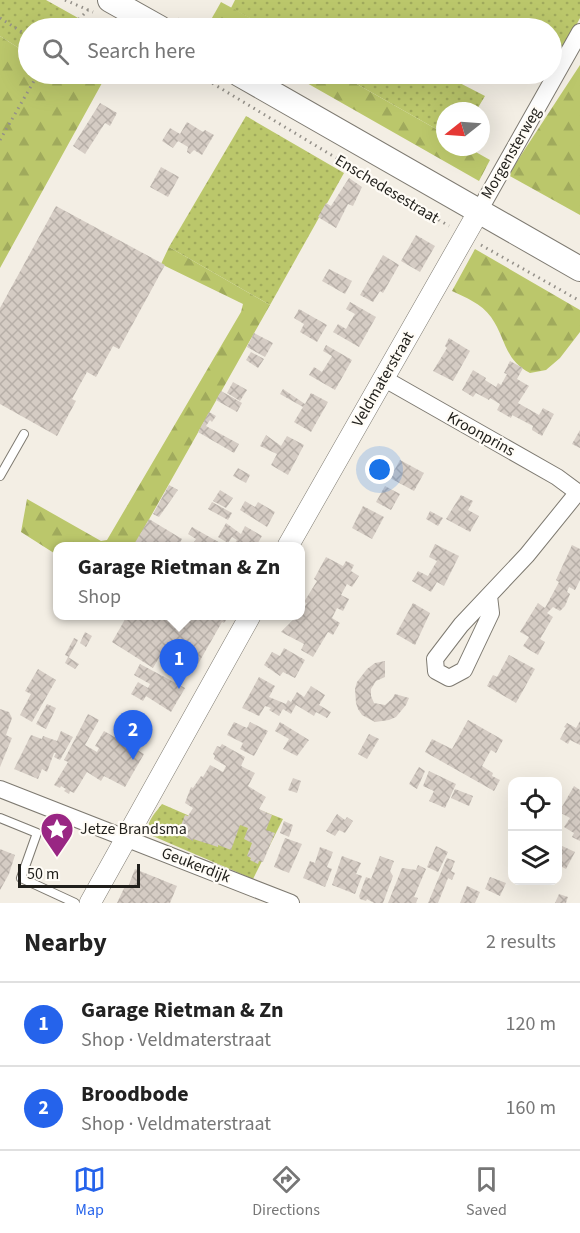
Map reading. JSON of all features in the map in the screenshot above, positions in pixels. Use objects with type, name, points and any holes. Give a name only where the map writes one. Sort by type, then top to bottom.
[{"type":"main road","points":[[99,5],[133,18]]},
{"type":"main road","name":"Enschedesestraat","points":[[257,84],[580,269]]},
{"type":"street","name":"Morgensterweg","points":[[562,64],[580,32]]},
{"type":"street","name":"Morgensterweg","points":[[479,211],[551,84]]},
{"type":"street","name":"Veldmaterstraat","points":[[290,542],[479,211]]},
{"type":"street","name":"Kroonprins","points":[[383,378],[558,477],[579,493],[489,596]]},
{"type":"street","points":[[90,903],[247,620]]},
{"type":"street","name":"Geukerdijk","points":[[0,789],[291,903]]},
{"type":"lane","points":[[0,476],[24,434]]},
{"type":"lane","points":[[0,818],[37,833],[21,878],[75,903]]},
{"type":"path","points":[[80,18],[99,5]]},
{"type":"path","points":[[0,18],[18,30]]},
{"type":"path","points":[[0,140],[32,84]]},
{"type":"path","name":"Enschedesestraat","points":[[213,84],[465,236],[580,301]]},
{"type":"green space","points":[[0,0],[46,0],[78,18],[18,18],[18,48],[0,36]]},
{"type":"green space","points":[[235,0],[580,0],[580,18],[562,52],[562,18],[250,18],[231,8]]},
{"type":"green space","points":[[221,2],[251,18],[212,18]]},
{"type":"green space","points":[[0,36],[18,48],[18,84],[101,84],[0,268]]},
{"type":"green space","points":[[580,65],[580,215],[508,175]]},
{"type":"green space","points":[[309,84],[357,84],[436,129],[436,156],[483,156],[490,160],[479,181]]},
{"type":"green space","points":[[357,84],[462,84],[485,96],[481,102],[436,102],[436,129]]},
{"type":"green space","points":[[246,116],[344,173],[270,305],[169,247]]},
{"type":"green space","points":[[169,247],[270,305],[136,542],[53,542],[53,552],[21,532],[27,499],[101,541],[107,540],[241,312],[243,304],[161,264]]},
{"type":"green space","points":[[475,249],[580,310],[580,332],[560,358],[546,370],[530,373],[521,368],[510,355],[496,325],[487,312],[473,301],[452,291]]},
{"type":"green space","points":[[224,796],[283,819],[253,879],[148,834],[150,822],[162,804],[199,820]]},
{"type":"building","points":[[100,103],[117,113],[110,126],[105,123],[85,154],[73,146]]},
{"type":"building","points":[[187,122],[203,132],[205,130],[214,135],[202,155],[194,150],[190,154],[187,152],[188,147],[178,141],[173,148],[162,141],[170,128],[180,134]]},
{"type":"building","points":[[161,167],[179,177],[168,197],[150,187]]},
{"type":"building","points":[[349,178],[362,187],[353,206],[348,204],[336,228],[318,217],[326,203],[331,206]]},
{"type":"building","points":[[56,206],[165,265],[119,349],[113,346],[96,377],[87,372],[72,399],[76,401],[57,436],[0,404],[0,308]]},
{"type":"building","points":[[416,235],[435,246],[420,272],[401,261]]},
{"type":"building","points":[[383,255],[399,265],[383,293],[380,291],[373,302],[360,295]]},
{"type":"building","points":[[329,269],[352,281],[345,294],[322,281]]},
{"type":"building","points":[[350,302],[376,317],[359,347],[333,332],[338,324],[346,329],[355,314],[346,309]]},
{"type":"building","points":[[299,309],[327,325],[317,342],[300,332],[304,324],[294,318]]},
{"type":"building","points":[[254,333],[273,343],[265,357],[247,347]]},
{"type":"building","points":[[449,338],[470,351],[453,381],[433,371],[447,348],[445,346]]},
{"type":"building","points":[[326,345],[352,360],[335,390],[309,375],[314,367],[322,372],[332,356],[323,351]]},
{"type":"building","points":[[251,352],[264,359],[258,368],[246,360]]},
{"type":"building","points":[[510,361],[523,368],[517,379],[529,386],[518,403],[539,415],[543,408],[554,414],[542,436],[532,430],[533,426],[497,410],[500,404],[490,398],[489,400],[476,393],[473,397],[462,390],[473,370],[496,387],[498,383],[501,385]]},
{"type":"building","points":[[233,382],[247,390],[240,401],[227,393]]},
{"type":"building","points":[[283,389],[305,404],[311,393],[328,402],[311,432],[294,422],[303,407],[280,394]]},
{"type":"building","points":[[221,391],[242,403],[237,412],[216,400]]},
{"type":"building","points":[[209,412],[216,416],[206,426],[239,444],[234,453],[198,432]]},
{"type":"building","points":[[580,430],[580,448],[572,444]]},
{"type":"building","points":[[266,435],[281,446],[287,436],[304,445],[288,475],[271,465],[277,454],[260,446]]},
{"type":"building","points":[[400,460],[424,473],[414,491],[390,478]]},
{"type":"building","points":[[238,468],[250,475],[246,483],[233,476]]},
{"type":"building","points":[[169,485],[178,490],[159,517],[153,514]]},
{"type":"building","points":[[385,486],[400,494],[391,510],[376,502]]},
{"type":"building","points":[[220,490],[233,498],[226,508],[213,501]]},
{"type":"building","points":[[461,495],[473,501],[468,510],[479,516],[470,532],[446,519]]},
{"type":"building","points":[[245,501],[255,507],[258,502],[275,512],[267,527],[240,510]]},
{"type":"building","points":[[212,502],[232,513],[228,520],[208,509]]},
{"type":"building","points":[[363,506],[384,517],[372,539],[352,528]]},
{"type":"building","points":[[430,511],[443,518],[438,526],[426,519]]},
{"type":"building","points":[[149,519],[182,539],[180,542],[135,542]]},
{"type":"building","points":[[226,523],[241,534],[245,526],[262,536],[258,542],[236,542],[237,540],[232,537],[226,542],[218,537]]},
{"type":"building","points":[[192,527],[219,542],[194,542],[196,539],[188,534]]},
{"type":"building","points":[[435,544],[459,556],[444,586],[437,582],[431,592],[412,581],[418,571],[428,576],[437,561],[429,557]]},
{"type":"building","points":[[572,545],[580,549],[580,580],[575,590],[569,587],[567,592],[570,594],[560,611],[553,607],[547,613],[553,617],[540,639],[545,642],[538,655],[523,646],[529,637],[520,632],[538,603],[545,608],[559,582],[556,580]]},
{"type":"building","points":[[326,557],[343,566],[346,561],[354,565],[351,571],[359,576],[352,587],[347,584],[341,595],[349,599],[343,611],[337,608],[332,618],[340,623],[333,635],[328,632],[313,657],[301,650],[304,644],[281,632],[293,620],[305,620],[307,603],[305,600],[317,581],[314,579]]},
{"type":"building","points":[[413,603],[430,613],[415,645],[396,634]]},
{"type":"building","points":[[125,620],[226,620],[222,622],[198,664],[166,646],[153,668],[112,642]]},
{"type":"building","points":[[85,632],[92,636],[86,647],[80,643]]},
{"type":"building","points":[[74,638],[78,640],[69,657],[65,655]]},
{"type":"building","points":[[284,648],[305,660],[295,678],[283,672],[280,676],[264,665],[272,652],[280,656]]},
{"type":"building","points":[[509,655],[535,669],[516,703],[487,686],[493,675],[497,677]]},
{"type":"building","points":[[68,657],[79,664],[75,669],[65,663]]},
{"type":"building","points":[[385,661],[385,677],[376,681],[371,689],[374,703],[385,705],[395,694],[409,698],[396,717],[375,722],[362,715],[358,709],[355,689],[357,682],[367,669],[375,663]]},
{"type":"building","points":[[140,664],[185,688],[171,712],[146,696],[143,701],[131,694],[138,682],[148,688],[150,684],[134,675]]},
{"type":"building","points":[[38,669],[56,680],[32,722],[20,715],[31,694],[25,691]]},
{"type":"building","points":[[259,677],[275,686],[269,697],[286,704],[288,700],[291,702],[297,692],[304,697],[311,686],[325,695],[319,705],[331,712],[327,718],[316,712],[314,716],[296,705],[291,714],[283,709],[279,716],[269,710],[271,708],[265,706],[259,716],[242,708]]},
{"type":"building","points":[[47,704],[56,708],[46,729],[36,724]]},
{"type":"building","points":[[0,709],[9,712],[12,718],[6,735],[12,738],[0,767]]},
{"type":"building","points":[[88,714],[99,720],[85,745],[97,752],[99,748],[95,746],[104,731],[144,754],[125,787],[104,776],[101,781],[87,772],[74,793],[70,791],[69,794],[61,786],[60,788],[54,785],[68,762],[64,760]]},
{"type":"building","points":[[468,720],[503,740],[496,753],[491,750],[482,766],[500,780],[494,791],[425,752],[432,739],[452,749]]},
{"type":"building","points":[[580,721],[580,745],[570,740],[568,744],[560,739],[567,723],[576,728]]},
{"type":"building","points":[[234,722],[247,728],[250,722],[268,731],[254,756],[240,749],[243,743],[227,735]]},
{"type":"building","points":[[280,722],[309,740],[297,756],[283,749],[289,739],[275,731]]},
{"type":"building","points":[[61,731],[73,737],[60,760],[54,757],[56,753],[54,753],[47,772],[42,769],[38,779],[14,769],[31,735],[57,741]]},
{"type":"building","points":[[369,734],[379,739],[367,759],[358,754]]},
{"type":"building","points":[[222,744],[245,757],[241,766],[255,773],[248,786],[266,797],[259,809],[272,815],[266,830],[275,833],[263,862],[259,861],[258,864],[247,856],[252,843],[244,839],[248,828],[240,825],[231,850],[193,839],[193,841],[178,833],[185,815],[188,816],[193,808],[185,803],[191,787],[193,788],[201,776],[203,777],[210,765],[223,772],[226,766],[214,759],[213,754],[217,746],[220,747]]},
{"type":"building","points":[[419,767],[425,771],[417,789],[409,784]]},
{"type":"building","points":[[429,771],[456,784],[445,808],[429,801],[434,791],[423,786]]},
{"type":"building","points":[[293,778],[301,781],[297,793],[288,790]]},
{"type":"building","points":[[574,786],[580,790],[580,841],[572,837],[574,833],[564,827],[570,818],[562,814],[562,807]]},
{"type":"building","points":[[455,789],[473,796],[469,806],[451,798]]},
{"type":"building","points":[[337,814],[345,820],[347,817],[353,821],[345,833],[339,830],[335,836],[326,831]]},
{"type":"building","points":[[284,821],[293,825],[289,837],[280,833]]},
{"type":"building","points":[[285,838],[302,844],[289,873],[274,867]]},
{"type":"building","points":[[436,846],[448,852],[438,872],[427,867]]},
{"type":"building","points":[[562,846],[575,852],[566,869],[562,867]]},
{"type":"building","points":[[320,847],[333,852],[327,867],[332,869],[325,887],[303,878],[310,861],[315,863]]},
{"type":"building","points":[[0,849],[15,855],[9,874],[0,890]]},
{"type":"building","points":[[342,856],[361,863],[356,874],[362,876],[355,894],[332,885]]},
{"type":"building","points":[[380,856],[394,861],[390,871],[393,876],[383,903],[360,899],[366,877],[371,879]]},
{"type":"building","points":[[447,858],[455,861],[451,871],[455,873],[452,880],[448,878],[438,903],[428,903]]},
{"type":"building","points":[[418,865],[426,869],[414,897],[418,898],[416,903],[388,903],[402,868],[416,870]]},
{"type":"building","points":[[135,869],[177,886],[170,903],[117,903],[125,886],[128,887]]},
{"type":"building","points":[[490,877],[506,883],[500,896],[485,889]]},
{"type":"building","points":[[467,886],[480,892],[475,903],[460,903]]},
{"type":"building","points":[[559,894],[568,897],[566,903],[555,903]]},
{"type":"place","name":"Garage Rietman & Zn","points":[[179,689]]},
{"type":"place","name":"Broodbode","points":[[133,760]]},
{"type":"place","name":"Jetze Brandsma","points":[[57,858]]}]
